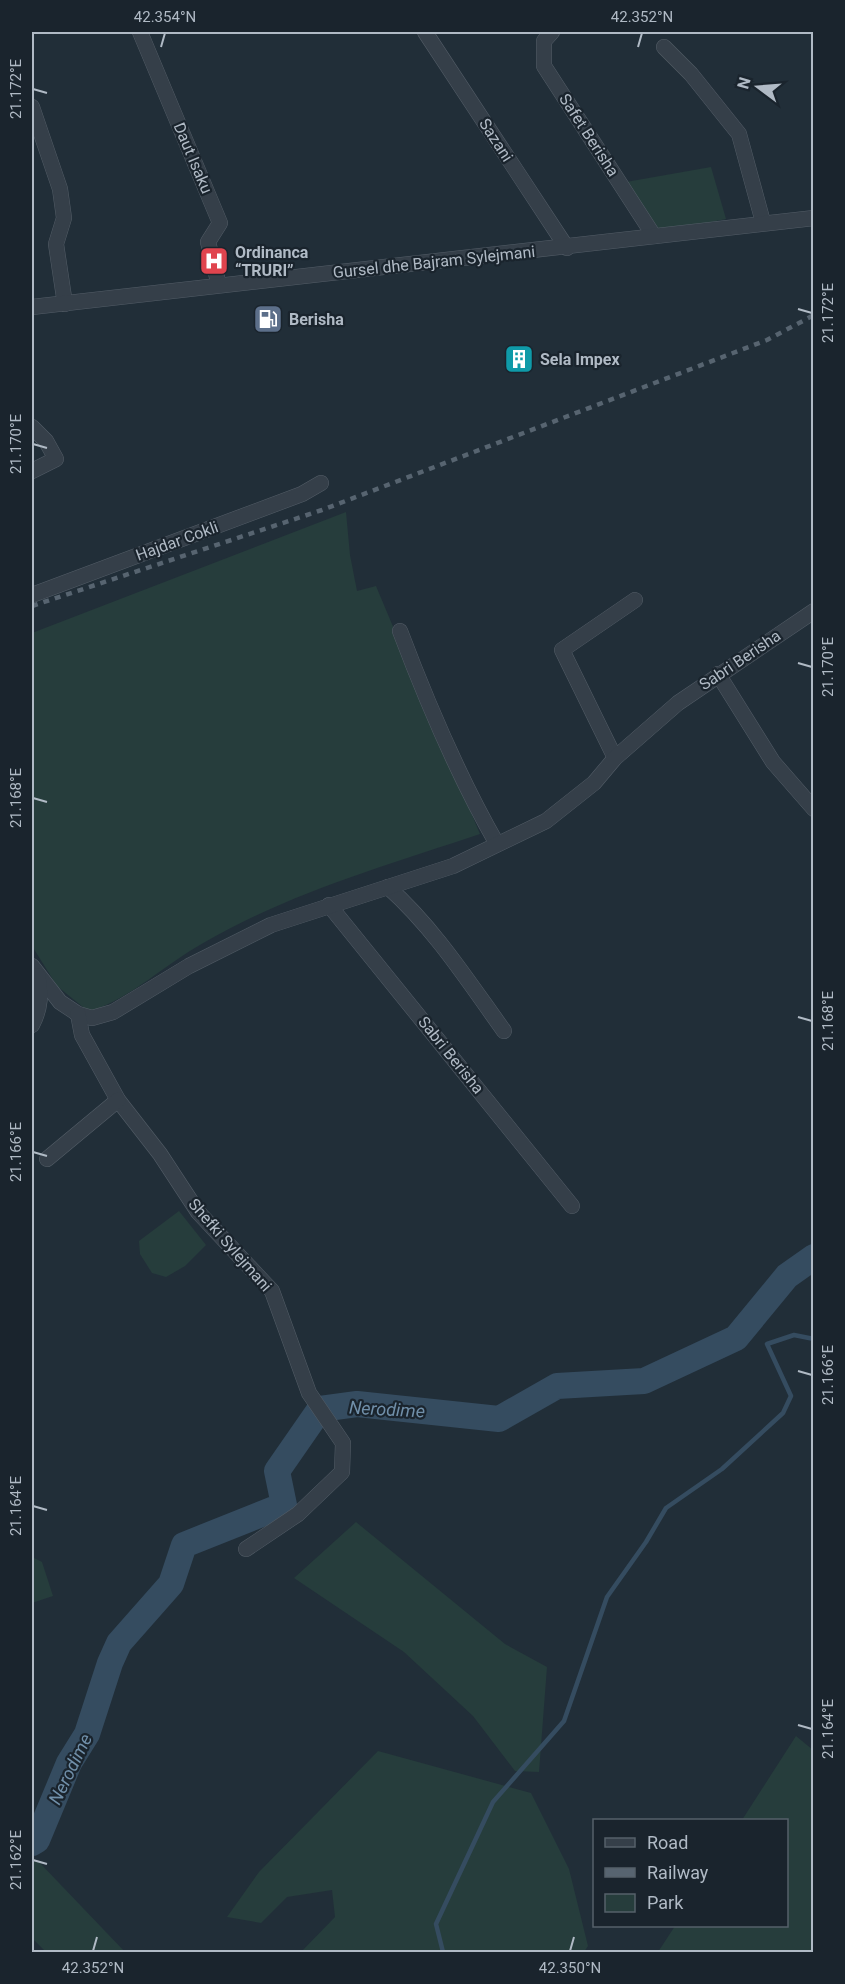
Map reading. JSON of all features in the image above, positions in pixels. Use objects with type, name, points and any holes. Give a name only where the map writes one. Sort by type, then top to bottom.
[{"type":"street","name":"Daut Isaku","points":[[140,32],[220,223],[208,242],[219,285]]},
{"type":"street","name":"Sazani","points":[[425,32],[567,248]]},
{"type":"street","name":"Safet Berisha","points":[[552,32],[544,41],[544,66],[654,236]]},
{"type":"street","points":[[664,47],[691,74],[739,134],[764,222]]},
{"type":"street","points":[[32,107],[60,189],[64,218],[56,243],[65,304]]},
{"type":"street","name":"Gursel dhe Bajram Sylejmani","points":[[32,307],[567,248],[764,222],[813,218]]},
{"type":"street","points":[[32,427],[46,441],[56,459],[32,471]]},
{"type":"street","name":"Hajdar Cokli","points":[[32,595],[302,494],[321,483]]},
{"type":"street","points":[[615,758],[562,650],[635,600]]},
{"type":"street","name":"Sabri Berisha","points":[[78,1014],[92,1018],[113,1012],[189,966],[271,925],[453,866],[546,821],[594,783],[615,758],[678,703],[813,611]]},
{"type":"street","points":[[400,631],[433,717],[460,778],[497,844]]},
{"type":"street","points":[[718,674],[773,762],[813,809]]},
{"type":"street","points":[[388,887],[412,909],[441,944],[504,1031]]},
{"type":"street","name":"Sabri Berisha","points":[[329,905],[572,1206]]},
{"type":"street","points":[[35,971],[60,1002],[78,1014]]},
{"type":"street","points":[[33,1022],[39,1012],[40,994],[35,971]]},
{"type":"street","points":[[33,1022],[60,1002]]},
{"type":"street","name":"Shefki Sylejmani","points":[[78,1014],[82,1035],[118,1100],[160,1154],[198,1212],[272,1291],[309,1393],[343,1443],[342,1472],[298,1514],[246,1549]]},
{"type":"street","points":[[47,1159],[118,1100]]},
{"type":"green space","points":[[711,167],[726,219],[661,232],[626,182]]},
{"type":"green space","points":[[346,512],[350,555],[357,591],[376,586],[480,834],[340,881],[271,909],[205,942],[121,998],[89,1012],[57,986],[32,946],[32,633]]},
{"type":"green space","points":[[179,1211],[206,1245],[185,1266],[166,1277],[152,1273],[140,1254],[139,1241]]},
{"type":"green space","points":[[356,1522],[505,1644],[547,1667],[539,1772],[515,1771],[473,1716],[404,1652],[294,1578]]},
{"type":"green space","points":[[32,1557],[42,1562],[53,1596],[32,1603]]},
{"type":"green space","points":[[796,1736],[813,1750],[813,1952],[658,1952],[674,1927],[788,1927],[788,1819],[743,1819]]},
{"type":"green space","points":[[378,1751],[531,1793],[569,1869],[588,1946],[584,1952],[301,1952],[335,1917],[332,1890],[287,1897],[261,1923],[227,1917],[259,1872]]},
{"type":"green space","points":[[38,1861],[125,1952],[46,1952],[32,1938],[32,1862]]},
{"type":"waterway","name":"Nerodime","points":[[32,1843],[37,1840],[69,1763],[87,1734],[110,1663],[119,1643],[171,1584],[184,1545],[284,1505],[277,1471],[320,1409],[357,1404],[499,1419],[557,1386],[644,1381],[736,1338],[787,1276],[814,1257]]},
{"type":"waterway","points":[[443,1952],[436,1924],[493,1802],[564,1721],[607,1597],[646,1542],[666,1508],[722,1469],[783,1413],[791,1396],[767,1344],[794,1335],[814,1339]]},
{"type":"railway","points":[[32,606],[322,510],[767,340],[814,315]]},
{"type":"place","name":"Ordinanca “TRURI”","points":[[214,261]]},
{"type":"place","name":"Berisha","points":[[268,319]]},
{"type":"place","name":"Sela Impex","points":[[519,359]]}]
